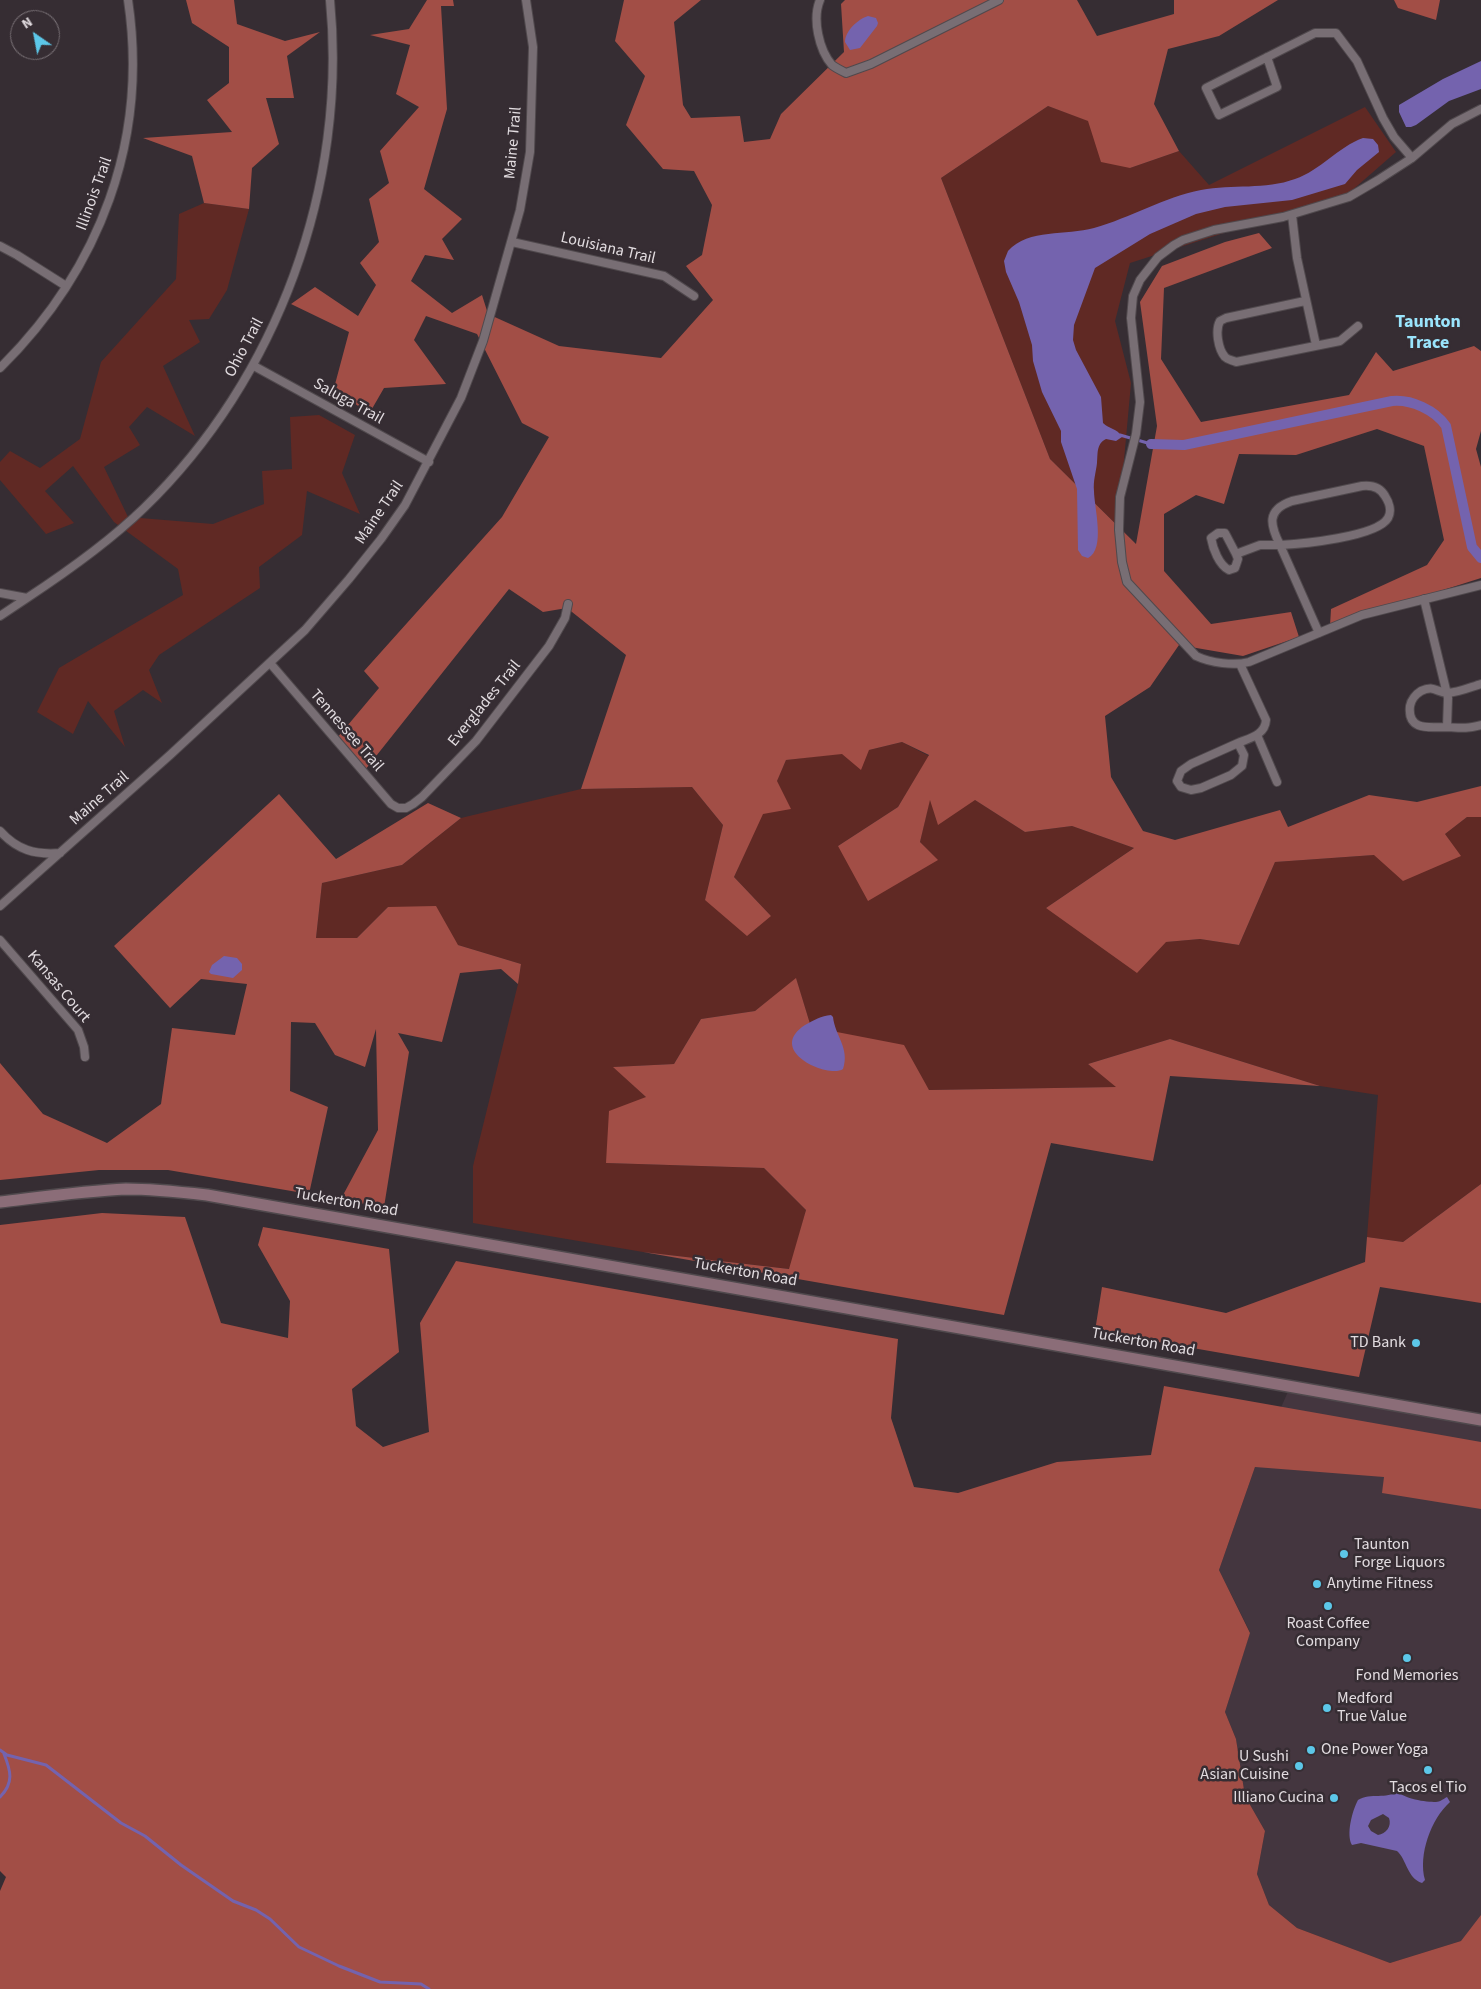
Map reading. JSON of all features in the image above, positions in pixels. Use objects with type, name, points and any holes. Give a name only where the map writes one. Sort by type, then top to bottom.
[{"type":"main road","name":"Tuckerton Road","points":[[0,1202],[102,1190],[128,1189],[178,1191],[207,1195],[1481,1420]]},
{"type":"street","name":"Illinois Trail","points":[[0,368],[25,342],[66,286],[92,243],[104,216],[127,142],[132,100],[134,64],[128,0]]},
{"type":"street","name":"Ohio Trail","points":[[0,616],[74,566],[144,508],[172,479],[213,428],[254,366],[292,282],[312,220],[322,178],[332,109],[333,62],[330,0]]},
{"type":"street","name":"Maine Trail","points":[[0,906],[270,663],[313,620],[381,539],[405,505],[461,398],[483,341],[520,210],[531,136],[533,47],[526,0]]},
{"type":"street","points":[[820,0],[818,5],[818,23],[821,46],[833,65],[846,73],[871,64],[999,0]]},
{"type":"street","points":[[1267,57],[1277,87],[1219,115],[1206,88],[1267,57],[1315,33],[1336,33],[1357,61],[1383,118],[1394,137],[1412,158]]},
{"type":"street","points":[[1481,109],[1452,124],[1412,158],[1349,197],[1292,215],[1214,230],[1174,245],[1151,264],[1140,280],[1133,296],[1131,318],[1139,408],[1136,434],[1119,508],[1120,540],[1127,582],[1196,656],[1211,661],[1240,664],[1273,653],[1362,615],[1481,585]]},
{"type":"street","points":[[1292,215],[1296,258],[1316,345]]},
{"type":"street","name":"Louisiana Trail","points":[[512,242],[664,276],[694,296]]},
{"type":"street","points":[[0,246],[66,286]]},
{"type":"street","points":[[1305,301],[1226,318],[1220,321],[1217,331],[1221,350],[1228,360],[1236,362],[1340,341],[1358,326]]},
{"type":"street","name":"Saluga Trail","points":[[254,366],[429,462]]},
{"type":"street","points":[[1236,554],[1260,545],[1280,545],[1300,545],[1339,538],[1375,528],[1388,519],[1390,512],[1387,498],[1378,489],[1373,486],[1362,486],[1286,503],[1272,515],[1271,520],[1274,532],[1280,545],[1319,633]]},
{"type":"street","points":[[1218,533],[1225,533],[1236,554],[1238,559],[1235,568],[1229,570],[1224,567],[1212,546],[1211,538],[1218,533]]},
{"type":"street","points":[[0,593],[27,598]]},
{"type":"street","points":[[1424,599],[1446,693],[1448,727]]},
{"type":"street","name":"Everglades Trail","points":[[406,808],[422,797],[476,741],[549,646],[565,618],[568,604]]},
{"type":"street","name":"Tennessee Trail","points":[[270,663],[390,804],[398,808],[406,808]]},
{"type":"street","points":[[1238,743],[1244,755],[1242,766],[1231,775],[1191,790],[1181,787],[1177,781],[1181,771],[1191,764],[1257,734],[1266,728],[1266,720],[1240,664]]},
{"type":"street","points":[[1481,684],[1446,693],[1433,688],[1418,692],[1411,704],[1410,711],[1421,728],[1448,727],[1463,729],[1481,725]]},
{"type":"street","points":[[1257,734],[1277,782]]},
{"type":"street","points":[[0,831],[10,842],[21,849],[40,853],[60,853]]},
{"type":"street","name":"Kansas Court","points":[[0,940],[75,1026],[84,1047],[85,1057]]},
{"type":"shaded area","points":[[186,0],[234,0],[237,24],[285,41],[320,32],[287,56],[294,98],[266,98],[279,144],[252,168],[249,209],[204,203],[192,156],[143,138],[232,132],[207,100],[229,83],[229,47],[192,23]]},
{"type":"shaded area","points":[[427,0],[453,0],[454,6],[441,6],[447,109],[424,189],[462,219],[442,239],[454,260],[425,255],[411,281],[452,313],[482,295],[488,314],[559,346],[661,358],[713,300],[686,266],[702,255],[712,205],[694,171],[663,169],[626,125],[645,76],[615,41],[624,0],[701,0],[674,22],[683,105],[691,118],[740,116],[744,142],[770,139],[781,114],[844,52],[841,4],[845,0],[1077,0],[1097,36],[1174,14],[1174,0],[1278,0],[1219,36],[1168,49],[1154,104],[1179,151],[1130,168],[1101,162],[1088,121],[1048,106],[941,178],[1050,459],[1136,544],[1157,426],[1140,302],[1162,266],[1225,242],[1259,233],[1272,248],[1164,288],[1161,359],[1201,422],[1349,395],[1376,352],[1393,371],[1474,346],[1481,351],[1481,431],[1476,449],[1481,467],[1481,578],[1330,626],[1331,609],[1427,565],[1444,540],[1424,446],[1377,429],[1296,455],[1239,454],[1224,504],[1196,495],[1164,514],[1164,571],[1211,624],[1291,612],[1299,637],[1243,656],[1179,645],[1150,687],[1105,716],[1111,777],[1143,831],[1175,840],[1280,810],[1288,827],[1369,795],[1417,802],[1481,786],[1481,817],[1467,817],[1445,834],[1461,856],[1403,881],[1374,855],[1275,862],[1239,945],[1200,939],[1166,942],[1137,973],[1046,908],[1134,848],[1072,826],[1025,832],[975,800],[938,825],[930,800],[920,842],[938,860],[868,901],[838,846],[898,807],[929,755],[902,742],[869,750],[861,770],[842,754],[786,760],[777,781],[791,809],[763,814],[734,877],[771,916],[747,936],[705,900],[723,825],[692,787],[581,789],[626,655],[567,608],[543,612],[509,589],[365,770],[337,738],[379,688],[364,671],[502,517],[549,437],[522,423],[477,334],[426,316],[414,340],[446,384],[384,388],[369,414],[334,388],[349,332],[291,304],[315,287],[358,316],[376,285],[360,263],[379,242],[369,199],[389,183],[380,151],[419,107],[396,94],[410,45],[370,35],[409,29]]},
{"type":"shaded area","points":[[1394,0],[1440,0],[1436,20],[1398,8]]},
{"type":"shaded area","points":[[868,16],[876,18],[877,26],[860,48],[850,50],[845,42],[847,34],[856,23]]},
{"type":"shaded area","points":[[1481,61],[1481,89],[1449,101],[1416,125],[1406,127],[1399,112],[1399,105],[1443,79]]},
{"type":"shaded area","points":[[1048,106],[1089,121],[1130,168],[1179,151],[1209,185],[1365,107],[1396,152],[1349,193],[1130,263],[1115,321],[1131,383],[1118,526],[1050,459],[941,178]]},
{"type":"shaded area","points":[[1363,138],[1373,139],[1378,145],[1379,152],[1357,170],[1345,184],[1292,200],[1225,207],[1196,214],[1150,234],[1095,268],[1074,325],[1073,340],[1076,350],[1101,397],[1103,423],[1118,432],[1122,437],[1116,441],[1106,439],[1099,446],[1094,480],[1094,498],[1098,527],[1097,546],[1088,558],[1082,556],[1078,550],[1077,489],[1061,442],[1061,431],[1042,392],[1033,361],[1032,345],[1019,302],[1006,272],[1004,261],[1008,251],[1026,239],[1094,228],[1187,193],[1213,188],[1272,185],[1295,179],[1313,170],[1345,147]]},
{"type":"shaded area","points":[[204,203],[249,209],[227,290],[209,319],[189,320],[200,342],[163,366],[195,436],[147,407],[129,427],[140,445],[104,467],[128,517],[213,524],[264,504],[262,471],[292,469],[290,417],[319,415],[355,435],[342,473],[360,514],[307,491],[302,535],[259,567],[260,588],[159,655],[149,670],[162,703],[143,690],[114,711],[125,747],[88,701],[73,734],[37,712],[59,668],[183,595],[178,569],[114,522],[73,466],[45,491],[74,523],[46,534],[0,480],[0,462],[10,451],[40,468],[80,439],[101,362],[176,279],[179,214]]},
{"type":"shaded area","points":[[902,742],[929,756],[898,807],[838,846],[937,860],[920,842],[930,798],[975,800],[1025,832],[1072,826],[1134,848],[1046,908],[1166,942],[1200,939],[1239,945],[1275,862],[1374,855],[1460,856],[1445,834],[1467,817],[1481,817],[1481,1184],[1403,1242],[1367,1237],[1378,1095],[1320,1086],[1170,1039],[1088,1064],[1117,1087],[929,1090],[923,1081],[811,1027],[796,979],[755,1011],[701,1019],[674,1064],[614,1067],[646,1097],[606,1163],[764,1168],[806,1210],[790,1269],[643,1252],[473,1223],[473,1166],[518,984],[521,964],[458,945],[388,907],[357,938],[316,938],[322,883],[402,865],[461,818],[581,789],[692,787],[723,825],[705,900],[771,916],[734,877],[786,760],[869,750]]},
{"type":"shaded area","points":[[279,794],[336,859],[428,803],[461,818],[402,865],[322,883],[316,938],[357,938],[388,907],[436,906],[458,945],[521,964],[518,984],[501,969],[460,973],[442,1042],[398,1033],[409,1052],[384,1207],[353,1202],[342,1197],[378,1130],[376,1029],[365,1067],[335,1055],[315,1023],[291,1022],[290,1091],[328,1107],[309,1194],[168,1170],[99,1170],[0,1180],[0,1063],[43,1114],[107,1143],[161,1104],[172,1028],[235,1035],[247,984],[201,979],[170,1008],[114,946]]},
{"type":"shaded area","points":[[224,956],[237,958],[242,964],[242,970],[233,978],[209,972],[212,965]]},
{"type":"shaded area","points":[[796,978],[811,1027],[904,1045],[929,1090],[1116,1087],[1088,1064],[1170,1039],[1320,1086],[1170,1076],[1153,1161],[1051,1143],[1004,1315],[643,1252],[789,1269],[806,1210],[764,1168],[606,1163],[609,1111],[646,1097],[613,1067],[674,1064],[701,1019],[755,1011]]},
{"type":"shaded area","points":[[831,1015],[845,1055],[843,1069],[836,1071],[814,1066],[804,1060],[796,1053],[792,1044],[795,1035],[805,1025],[821,1017]]},
{"type":"shaded area","points":[[1481,1184],[1481,1303],[1380,1287],[1359,1377],[1095,1331],[1102,1287],[1226,1313],[1365,1262],[1367,1237],[1403,1242]]},
{"type":"shaded area","points":[[102,1213],[185,1217],[221,1323],[288,1338],[290,1301],[258,1245],[263,1227],[389,1249],[399,1352],[352,1389],[356,1426],[383,1447],[429,1432],[420,1323],[456,1261],[898,1339],[891,1418],[914,1487],[958,1493],[1057,1462],[1151,1455],[1164,1386],[1481,1442],[1481,1509],[1382,1493],[1384,1477],[1255,1467],[1219,1570],[1250,1633],[1225,1712],[1236,1739],[1245,1796],[1265,1831],[1257,1874],[1269,1905],[1297,1928],[1390,1963],[1461,1941],[1481,1915],[1481,1989],[0,1989],[0,1891],[6,1877],[0,1871],[0,1225]]},
{"type":"shaded area","points":[[1290,1387],[1481,1421],[1481,1946],[1461,1941],[1390,1963],[1297,1928],[1269,1905],[1257,1874],[1265,1831],[1245,1796],[1236,1739],[1225,1712],[1250,1632],[1219,1570],[1255,1467]]},
{"type":"shaded area","points":[[1398,1791],[1410,1798],[1432,1802],[1439,1802],[1447,1797],[1450,1802],[1437,1818],[1428,1838],[1423,1860],[1425,1880],[1422,1883],[1413,1877],[1397,1851],[1361,1843],[1352,1845],[1350,1841],[1350,1823],[1358,1800],[1368,1796],[1393,1794]],"holes":[[[1383,1814],[1389,1818],[1389,1827],[1381,1834],[1378,1835],[1371,1831],[1368,1826],[1371,1820]]]},
{"type":"waterway","points":[[1151,444],[1184,445],[1392,401],[1415,404],[1436,415],[1446,426],[1472,547],[1481,558]]},
{"type":"waterway","points":[[1120,435],[1151,444]]},
{"type":"waterway","points":[[0,1750],[7,1755],[46,1765],[121,1823],[145,1836],[181,1865],[233,1901],[256,1910],[270,1919],[299,1947],[339,1966],[380,1982],[421,1984],[429,1989]]},
{"type":"waterway","points":[[0,1797],[8,1787],[10,1777],[10,1771],[4,1754]]},
{"type":"place","name":"TD Bank","points":[[1416,1343]]},
{"type":"place","name":"Taunton Forge Liquors","points":[[1344,1554]]},
{"type":"place","name":"Anytime Fitness","points":[[1317,1584]]},
{"type":"place","name":"Roast Coffee Company","points":[[1328,1606]]},
{"type":"place","name":"Fond Memories","points":[[1407,1658]]},
{"type":"place","name":"Medford True Value","points":[[1327,1708]]},
{"type":"place","name":"One Power Yoga","points":[[1311,1750]]},
{"type":"place","name":"U Sushi Asian Cuisine","points":[[1299,1766]]},
{"type":"place","name":"Tacos el Tio","points":[[1428,1770]]},
{"type":"place","name":"Illiano Cucina","points":[[1334,1798]]},
{"type":"district","name":"Taunton Trace","points":[[1428,333]]}]
